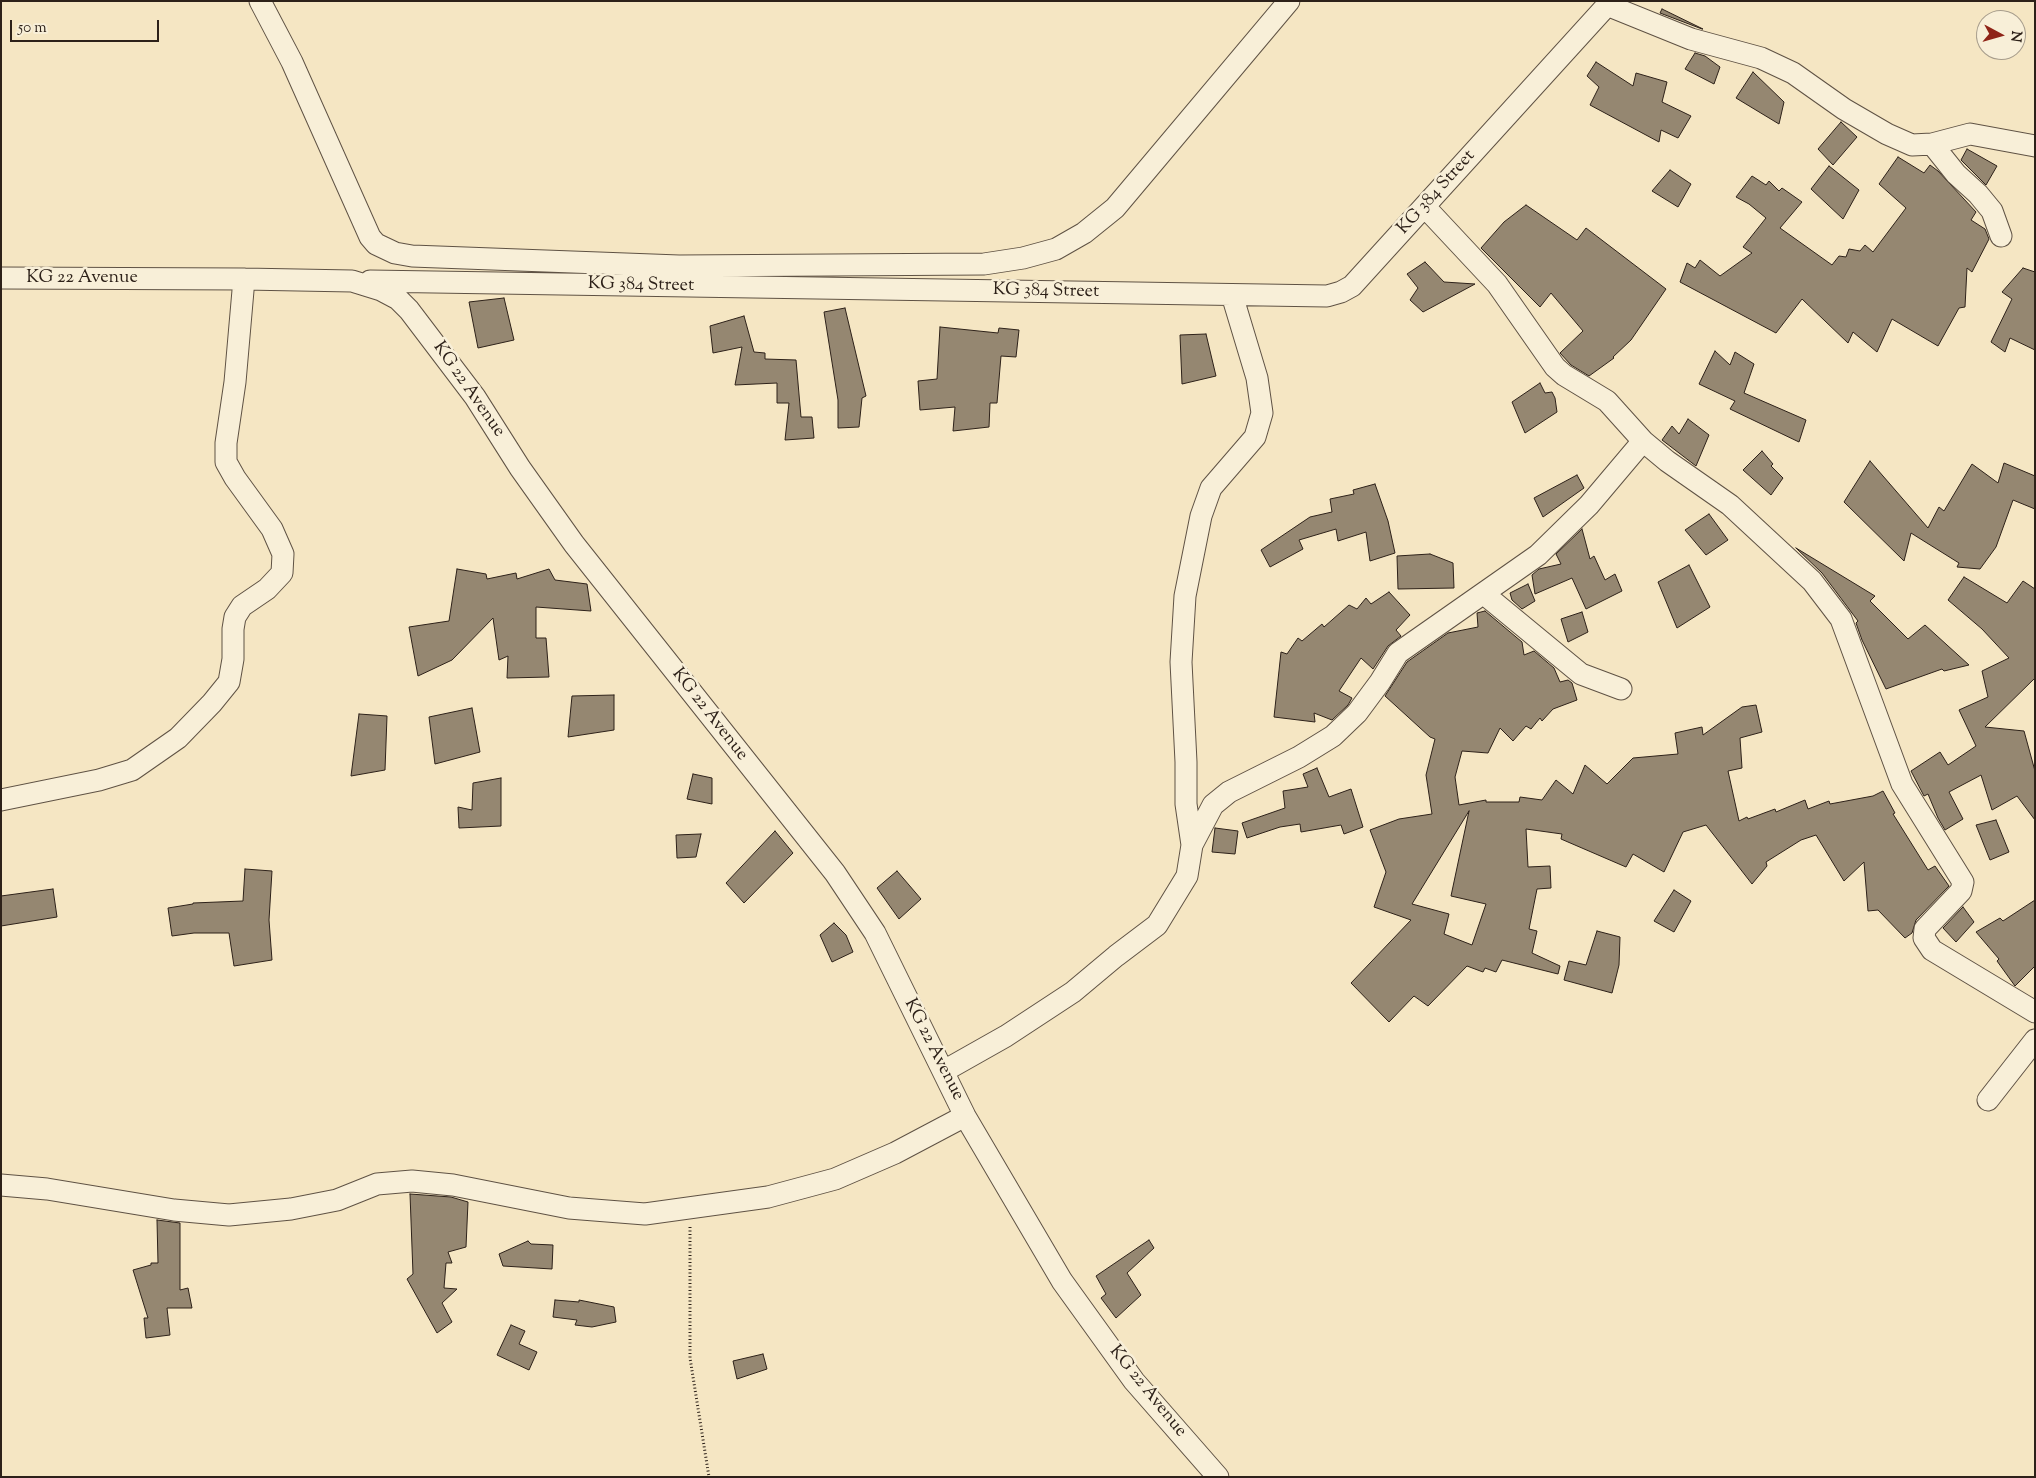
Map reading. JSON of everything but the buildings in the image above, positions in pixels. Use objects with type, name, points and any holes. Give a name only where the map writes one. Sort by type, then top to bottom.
[{"type":"street","points":[[260,1],[292,62],[370,237],[385,249],[412,256],[679,266],[984,264],[1023,258],[1056,250],[1084,233],[1115,208],[1289,1]]},
{"type":"street","points":[[1609,3],[1691,39],[1760,58],[1793,73],[1844,109],[1887,134],[1912,145],[1932,144],[1970,134],[2035,146]]},
{"type":"street","name":"KG 384 Street","points":[[352,281],[1327,296],[1352,286],[1609,3]]},
{"type":"street","points":[[1932,144],[1956,174],[1978,194],[1992,211],[2001,236]]},
{"type":"street","points":[[1425,207],[1497,284],[1555,367],[1564,375],[1607,401],[1643,441],[1667,461],[1730,505],[1778,547],[1812,581],[1841,619],[1902,784],[1963,882],[1960,891],[1925,929],[1924,938],[1932,950],[2035,1012]]},
{"type":"street","name":"KG 22 Avenue","points":[[1,278],[352,281],[381,290],[398,299],[420,324],[475,396],[520,468],[574,544],[835,873],[875,933],[965,1116],[1062,1281],[1134,1381],[1218,1477]]},
{"type":"street","points":[[1,800],[99,780],[132,770],[178,738],[212,703],[229,682],[233,659],[232,629],[235,617],[242,606],[266,589],[282,573],[283,554],[272,529],[235,478],[226,462],[226,443],[235,382],[244,279]]},
{"type":"street","points":[[944,1071],[1006,1036],[1073,992],[1157,925],[1187,876],[1192,845],[1186,804],[1181,662],[1185,596],[1201,516],[1211,488],[1255,437],[1262,413],[1257,378],[1232,295]]},
{"type":"street","points":[[1192,845],[1213,805],[1223,796],[1299,757],[1333,736],[1357,713],[1398,653],[1538,555],[1589,505],[1643,441]]},
{"type":"street","points":[[1484,594],[1581,674],[1621,689]]},
{"type":"street","points":[[1988,1100],[2035,1040]]},
{"type":"street","points":[[1,1185],[48,1189],[174,1210],[229,1215],[291,1209],[337,1200],[377,1184],[412,1181],[453,1185],[569,1208],[644,1214],[768,1197],[835,1180],[895,1153],[965,1116]]},
{"type":"path","points":[[689,1208],[690,1358],[709,1477]]}]
